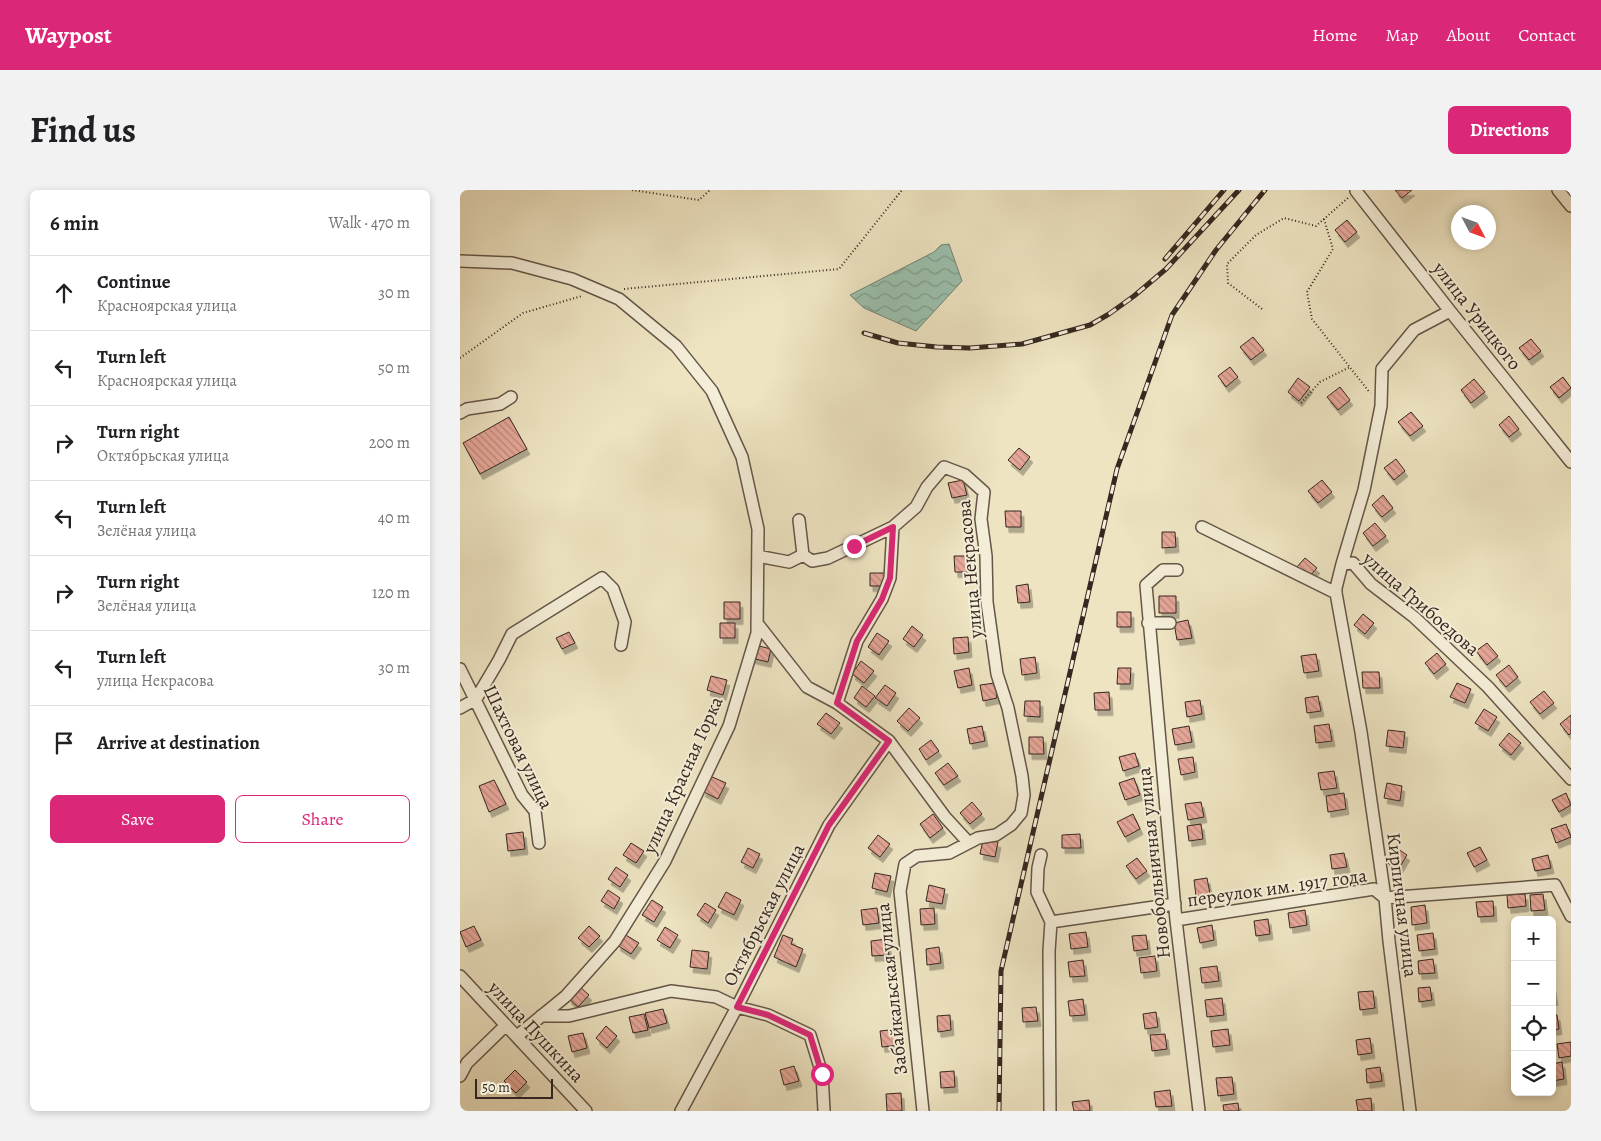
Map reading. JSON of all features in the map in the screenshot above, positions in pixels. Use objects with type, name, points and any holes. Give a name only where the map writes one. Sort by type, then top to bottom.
[{"type":"street","points":[[1558,190],[1571,206]]},
{"type":"street","name":"улица Урицкого","points":[[1356,191],[1571,462]]},
{"type":"street","name":"улица Красная Горка","points":[[460,261],[512,263],[572,279],[619,299],[676,346],[712,391],[742,457],[758,529],[757,633],[729,726],[665,861],[615,941],[566,996],[516,1036]]},
{"type":"street","points":[[1342,564],[1364,490],[1381,406],[1382,369],[1414,330],[1450,311]]},
{"type":"street","points":[[460,413],[467,409],[500,404],[511,397]]},
{"type":"street","name":"улица Некрасова","points":[[803,555],[812,561],[828,558],[893,527],[916,507],[927,487],[944,467],[965,475],[984,492],[981,519],[986,556],[987,602],[997,674],[1008,708],[1024,795],[1021,813],[1011,825],[996,834],[968,842]]},
{"type":"street","points":[[758,556],[789,562],[803,555],[799,520]]},
{"type":"street","points":[[837,703],[857,641],[882,599],[890,578],[893,527]]},
{"type":"street","points":[[1202,527],[1336,593]]},
{"type":"street","name":"улица Грибоедова","points":[[1361,732],[1336,593],[1342,564],[1353,563],[1371,584],[1414,617],[1488,687],[1571,779]]},
{"type":"street","name":"Новобольничная улица","points":[[1177,570],[1163,570],[1146,585],[1176,920],[1199,1111]]},
{"type":"street","points":[[460,708],[476,699],[512,634],[602,578],[613,589],[625,622],[621,645]]},
{"type":"street","points":[[1148,617],[1170,623]]},
{"type":"street","points":[[757,623],[807,687],[837,703],[889,741],[945,817],[968,842]]},
{"type":"street","name":"Шахтовая улица","points":[[460,669],[522,795],[535,811],[539,843]]},
{"type":"street","name":"Кирпичная улица","points":[[1361,732],[1385,898],[1410,1111]]},
{"type":"street","name":"Октябрьская улица","points":[[681,1111],[737,1007],[829,825],[889,741]]},
{"type":"street","name":"Забайкальская улица","points":[[923,1111],[900,890],[905,864],[917,856],[949,853],[968,842]]},
{"type":"street","points":[[1042,855],[1038,868],[1037,892],[1051,922],[1049,951],[1050,1111]]},
{"type":"street","name":"переулок им. 1917 года","points":[[1176,920],[1374,889],[1385,898],[1555,885],[1571,916]]},
{"type":"street","points":[[1051,922],[1175,904]]},
{"type":"street","name":"улица Пушкина","points":[[460,976],[586,1111]]},
{"type":"street","points":[[541,1016],[569,1016],[671,991],[716,997],[737,1007],[768,1015],[810,1035],[822,1074],[824,1111]]},
{"type":"street","points":[[460,1076],[468,1063],[506,1025]]},
{"type":"path","points":[[632,190],[699,200],[710,190]]},
{"type":"path","points":[[618,289],[839,269],[902,190]]},
{"type":"path","points":[[1262,308],[1228,283],[1227,264],[1256,234],[1284,218],[1316,226],[1356,191]]},
{"type":"path","points":[[1324,218],[1333,249],[1307,292],[1312,319],[1381,406]]},
{"type":"path","points":[[460,358],[523,313],[599,291]]},
{"type":"path","points":[[1301,403],[1320,382],[1350,367]]},
{"type":"water","points":[[949,244],[962,281],[916,331],[864,308],[850,295],[934,252],[941,245]]},
{"type":"building","points":[[1395,190],[1412,190],[1402,198]]},
{"type":"building","points":[[1347,220],[1357,232],[1345,242],[1335,230]]},
{"type":"building","points":[[1253,337],[1264,350],[1251,360],[1240,347]]},
{"type":"building","points":[[1531,339],[1541,351],[1529,360],[1519,348]]},
{"type":"building","points":[[1230,367],[1238,377],[1226,387],[1218,376]]},
{"type":"building","points":[[1563,377],[1571,388],[1559,398],[1550,387]]},
{"type":"building","points":[[1298,378],[1310,387],[1299,401],[1288,392]]},
{"type":"building","points":[[1474,379],[1485,392],[1471,403],[1461,390]]},
{"type":"building","points":[[1340,387],[1350,400],[1338,410],[1327,397]]},
{"type":"building","points":[[1411,412],[1423,426],[1410,436],[1398,422]]},
{"type":"building","points":[[1509,416],[1519,429],[1509,437],[1499,425]]},
{"type":"building","points":[[509,417],[527,449],[480,474],[463,443]]},
{"type":"building","points":[[1019,448],[1030,457],[1020,470],[1008,460]]},
{"type":"building","points":[[1396,459],[1405,471],[1394,480],[1384,468]]},
{"type":"building","points":[[963,480],[967,495],[952,498],[948,483]]},
{"type":"building","points":[[1322,480],[1332,492],[1318,503],[1308,491]]},
{"type":"building","points":[[1383,495],[1393,508],[1382,517],[1372,505]]},
{"type":"building","points":[[1005,511],[1021,511],[1021,527],[1006,527]]},
{"type":"building","points":[[1375,523],[1386,536],[1373,546],[1363,533]]},
{"type":"building","points":[[1162,532],[1175,532],[1176,547],[1162,548]]},
{"type":"building","points":[[954,556],[969,556],[970,572],[955,572]]},
{"type":"building","points":[[1305,558],[1317,568],[1307,579],[1295,569]]},
{"type":"building","points":[[870,573],[885,573],[885,586],[870,586]]},
{"type":"building","points":[[1028,584],[1030,602],[1018,603],[1016,586]]},
{"type":"building","points":[[1159,596],[1176,596],[1176,613],[1159,613]]},
{"type":"building","points":[[724,602],[740,602],[740,619],[724,619]]},
{"type":"building","points":[[1117,612],[1131,612],[1131,627],[1117,627]]},
{"type":"building","points":[[1363,614],[1374,623],[1365,634],[1354,625]]},
{"type":"building","points":[[1188,620],[1192,638],[1177,640],[1174,623]]},
{"type":"building","points":[[720,623],[735,623],[735,638],[720,638]]},
{"type":"building","points":[[912,626],[923,635],[914,647],[903,639]]},
{"type":"building","points":[[569,632],[575,643],[562,649],[556,638]]},
{"type":"building","points":[[877,633],[889,641],[879,655],[868,647]]},
{"type":"building","points":[[968,637],[969,652],[954,654],[953,638]]},
{"type":"building","points":[[1487,643],[1498,656],[1487,665],[1476,651]]},
{"type":"building","points":[[755,645],[771,649],[768,662],[751,658]]},
{"type":"building","points":[[1437,653],[1446,664],[1434,674],[1425,663]]},
{"type":"building","points":[[1316,654],[1319,671],[1304,673],[1301,656]]},
{"type":"building","points":[[1035,657],[1037,673],[1022,675],[1020,659]]},
{"type":"building","points":[[861,661],[874,671],[864,683],[852,674]]},
{"type":"building","points":[[1509,665],[1518,677],[1506,687],[1496,675]]},
{"type":"building","points":[[969,668],[972,685],[958,688],[954,671]]},
{"type":"building","points":[[1118,668],[1131,668],[1130,684],[1117,684]]},
{"type":"building","points":[[1362,672],[1379,672],[1380,688],[1363,688]]},
{"type":"building","points":[[711,676],[727,680],[723,695],[707,690]]},
{"type":"building","points":[[995,683],[997,698],[983,701],[980,685]]},
{"type":"building","points":[[1457,683],[1471,689],[1465,703],[1450,697]]},
{"type":"building","points":[[885,685],[896,693],[887,706],[875,698]]},
{"type":"building","points":[[862,686],[875,696],[866,707],[854,698]]},
{"type":"building","points":[[1544,691],[1554,703],[1540,714],[1530,702]]},
{"type":"building","points":[[1109,692],[1110,710],[1095,710],[1094,693]]},
{"type":"building","points":[[1318,696],[1321,711],[1307,713],[1305,698]]},
{"type":"building","points":[[1200,700],[1202,714],[1187,717],[1185,702]]},
{"type":"building","points":[[1025,701],[1040,701],[1040,717],[1024,716]]},
{"type":"building","points":[[909,708],[920,718],[908,731],[897,721]]},
{"type":"building","points":[[1484,709],[1497,717],[1488,731],[1475,723]]},
{"type":"building","points":[[826,713],[840,723],[831,734],[817,724]]},
{"type":"building","points":[[1571,715],[1571,733],[1569,735],[1560,724]]},
{"type":"building","points":[[1329,724],[1332,741],[1316,743],[1314,726]]},
{"type":"building","points":[[982,726],[985,741],[970,744],[967,729]]},
{"type":"building","points":[[1189,726],[1192,742],[1175,745],[1172,729]]},
{"type":"building","points":[[1388,730],[1405,732],[1403,748],[1386,746]]},
{"type":"building","points":[[1509,733],[1521,743],[1511,755],[1499,745]]},
{"type":"building","points":[[1029,737],[1043,737],[1044,754],[1029,754]]},
{"type":"building","points":[[931,740],[939,751],[926,760],[919,749]]},
{"type":"building","points":[[1135,753],[1139,766],[1123,771],[1119,757]]},
{"type":"building","points":[[1193,757],[1195,772],[1181,775],[1178,759]]},
{"type":"building","points":[[948,763],[958,776],[944,785],[935,773]]},
{"type":"building","points":[[1334,771],[1337,788],[1321,790],[1318,773]]},
{"type":"building","points":[[710,776],[726,783],[718,799],[702,791]]},
{"type":"building","points":[[1134,778],[1140,795],[1125,800],[1119,783]]},
{"type":"building","points":[[494,780],[506,804],[489,812],[479,786]]},
{"type":"building","points":[[1387,783],[1402,786],[1400,801],[1384,798]]},
{"type":"building","points":[[1344,793],[1346,809],[1328,812],[1326,796]]},
{"type":"building","points":[[1566,793],[1571,805],[1559,812],[1552,800]]},
{"type":"building","points":[[972,802],[982,814],[970,824],[960,813]]},
{"type":"building","points":[[1201,802],[1204,817],[1188,820],[1185,804]]},
{"type":"building","points":[[933,814],[943,828],[930,838],[920,824]]},
{"type":"building","points":[[1133,814],[1140,829],[1125,837],[1117,822]]},
{"type":"building","points":[[1201,824],[1203,839],[1189,841],[1187,826]]},
{"type":"building","points":[[1566,824],[1571,837],[1556,843],[1551,829]]},
{"type":"building","points":[[523,832],[525,849],[508,851],[506,834]]},
{"type":"building","points":[[1080,834],[1081,848],[1062,848],[1062,835]]},
{"type":"building","points":[[878,835],[890,844],[880,857],[868,848]]},
{"type":"building","points":[[983,840],[998,842],[995,857],[980,854]]},
{"type":"building","points":[[631,843],[644,851],[636,863],[623,855]]},
{"type":"building","points":[[1395,847],[1407,855],[1398,870],[1386,862]]},
{"type":"building","points":[[1480,847],[1487,860],[1474,867],[1467,853]]},
{"type":"building","points":[[748,848],[760,854],[753,868],[741,862]]},
{"type":"building","points":[[1344,853],[1347,867],[1332,869],[1330,855]]},
{"type":"building","points":[[1548,855],[1551,868],[1535,871],[1532,859]]},
{"type":"building","points":[[1137,858],[1147,871],[1136,879],[1126,866]]},
{"type":"building","points":[[616,867],[628,875],[620,887],[608,879]]},
{"type":"building","points":[[875,873],[891,876],[887,892],[872,888]]},
{"type":"building","points":[[1207,878],[1210,894],[1196,896],[1194,880]]},
{"type":"building","points":[[929,885],[945,889],[942,904],[926,901]]},
{"type":"building","points":[[608,890],[620,898],[614,909],[601,901]]},
{"type":"building","points":[[726,892],[741,900],[734,915],[718,907]]},
{"type":"building","points":[[1525,894],[1526,906],[1508,908],[1507,895]]},
{"type":"building","points":[[1543,894],[1545,910],[1531,911],[1530,895]]},
{"type":"building","points":[[652,900],[663,907],[654,922],[642,915]]},
{"type":"building","points":[[1493,901],[1494,916],[1478,917],[1476,902]]},
{"type":"building","points":[[705,903],[716,910],[708,923],[697,915]]},
{"type":"building","points":[[1425,905],[1427,923],[1412,925],[1411,907]]},
{"type":"building","points":[[877,908],[879,923],[863,925],[861,910]]},
{"type":"building","points":[[934,908],[935,924],[921,925],[920,909]]},
{"type":"building","points":[[1305,910],[1307,925],[1290,928],[1288,913]]},
{"type":"building","points":[[1268,919],[1270,934],[1256,936],[1254,921]]},
{"type":"building","points":[[1212,925],[1214,940],[1200,943],[1197,928]]},
{"type":"building","points":[[474,926],[481,940],[466,947],[460,932]]},
{"type":"building","points":[[589,926],[600,936],[589,947],[578,938]]},
{"type":"building","points":[[665,927],[678,935],[670,948],[657,940]]},
{"type":"building","points":[[1086,932],[1088,947],[1071,949],[1069,934]]},
{"type":"building","points":[[1433,933],[1435,949],[1419,951],[1417,935]]},
{"type":"building","points":[[624,934],[639,943],[631,954],[617,945]]},
{"type":"building","points":[[783,935],[793,939],[791,944],[803,949],[796,967],[774,957]]},
{"type":"building","points":[[1146,935],[1148,949],[1134,951],[1132,936]]},
{"type":"building","points":[[887,939],[889,955],[872,956],[871,941]]},
{"type":"building","points":[[939,947],[941,963],[927,965],[926,949]]},
{"type":"building","points":[[692,950],[709,952],[707,969],[690,967]]},
{"type":"building","points":[[1155,956],[1157,971],[1141,973],[1139,958]]},
{"type":"building","points":[[1433,959],[1435,973],[1419,974],[1418,961]]},
{"type":"building","points":[[1083,960],[1085,976],[1070,977],[1068,962]]},
{"type":"building","points":[[1217,966],[1219,981],[1202,983],[1200,968]]},
{"type":"building","points":[[579,986],[589,995],[578,1007],[568,998]]},
{"type":"building","points":[[1430,987],[1432,1000],[1419,1002],[1418,988]]},
{"type":"building","points":[[1373,991],[1375,1008],[1360,1010],[1358,992]]},
{"type":"building","points":[[1222,998],[1224,1015],[1207,1017],[1205,1000]]},
{"type":"building","points":[[1083,999],[1085,1015],[1070,1016],[1068,1001]]},
{"type":"building","points":[[1036,1007],[1038,1021],[1023,1022],[1022,1008]]},
{"type":"building","points":[[663,1009],[667,1023],[649,1028],[645,1013]]},
{"type":"building","points":[[1156,1012],[1158,1027],[1145,1029],[1143,1014]]},
{"type":"building","points":[[644,1014],[648,1030],[633,1033],[629,1017]]},
{"type":"building","points":[[950,1015],[951,1030],[938,1032],[937,1016]]},
{"type":"building","points":[[1556,1015],[1557,1015],[1559,1029],[1556,1029]]},
{"type":"building","points":[[606,1026],[617,1036],[607,1048],[596,1038]]},
{"type":"building","points":[[899,1029],[900,1045],[882,1047],[880,1031]]},
{"type":"building","points":[[1228,1029],[1230,1045],[1213,1047],[1211,1031]]},
{"type":"building","points":[[583,1033],[587,1048],[572,1052],[568,1036]]},
{"type":"building","points":[[1165,1034],[1167,1049],[1152,1051],[1150,1035]]},
{"type":"building","points":[[1370,1038],[1372,1053],[1358,1055],[1356,1040]]},
{"type":"building","points":[[1571,1042],[1571,1056],[1559,1058],[1557,1044]]},
{"type":"building","points":[[1562,1062],[1564,1079],[1556,1080],[1556,1063]]},
{"type":"building","points":[[794,1066],[799,1081],[784,1085],[780,1070]]},
{"type":"building","points":[[1380,1067],[1382,1081],[1367,1083],[1366,1069]]},
{"type":"building","points":[[515,1070],[527,1082],[516,1093],[504,1081]]},
{"type":"building","points":[[954,1071],[955,1087],[941,1088],[940,1072]]},
{"type":"building","points":[[1232,1077],[1234,1094],[1218,1096],[1216,1078]]},
{"type":"building","points":[[1170,1090],[1172,1106],[1156,1107],[1154,1092]]},
{"type":"building","points":[[901,1093],[902,1111],[887,1111],[886,1094]]},
{"type":"building","points":[[1371,1098],[1372,1111],[1358,1111],[1356,1100]]},
{"type":"building","points":[[1089,1100],[1090,1111],[1074,1111],[1072,1102]]},
{"type":"building","points":[[1238,1103],[1239,1111],[1224,1111],[1223,1105]]},
{"type":"railway","points":[[1165,259],[1224,190]]},
{"type":"railway","points":[[864,333],[898,343],[970,348],[1022,344],[1090,325],[1134,296],[1166,269],[1239,190]]},
{"type":"railway","points":[[999,1111],[1001,971],[1117,469],[1172,315],[1216,250],[1265,190]]},
{"type":"route","points":[[822,1074],[810,1035],[768,1015],[737,1007],[829,825],[889,741],[837,703],[857,641],[882,599],[890,578],[893,527],[854,546]]}]
